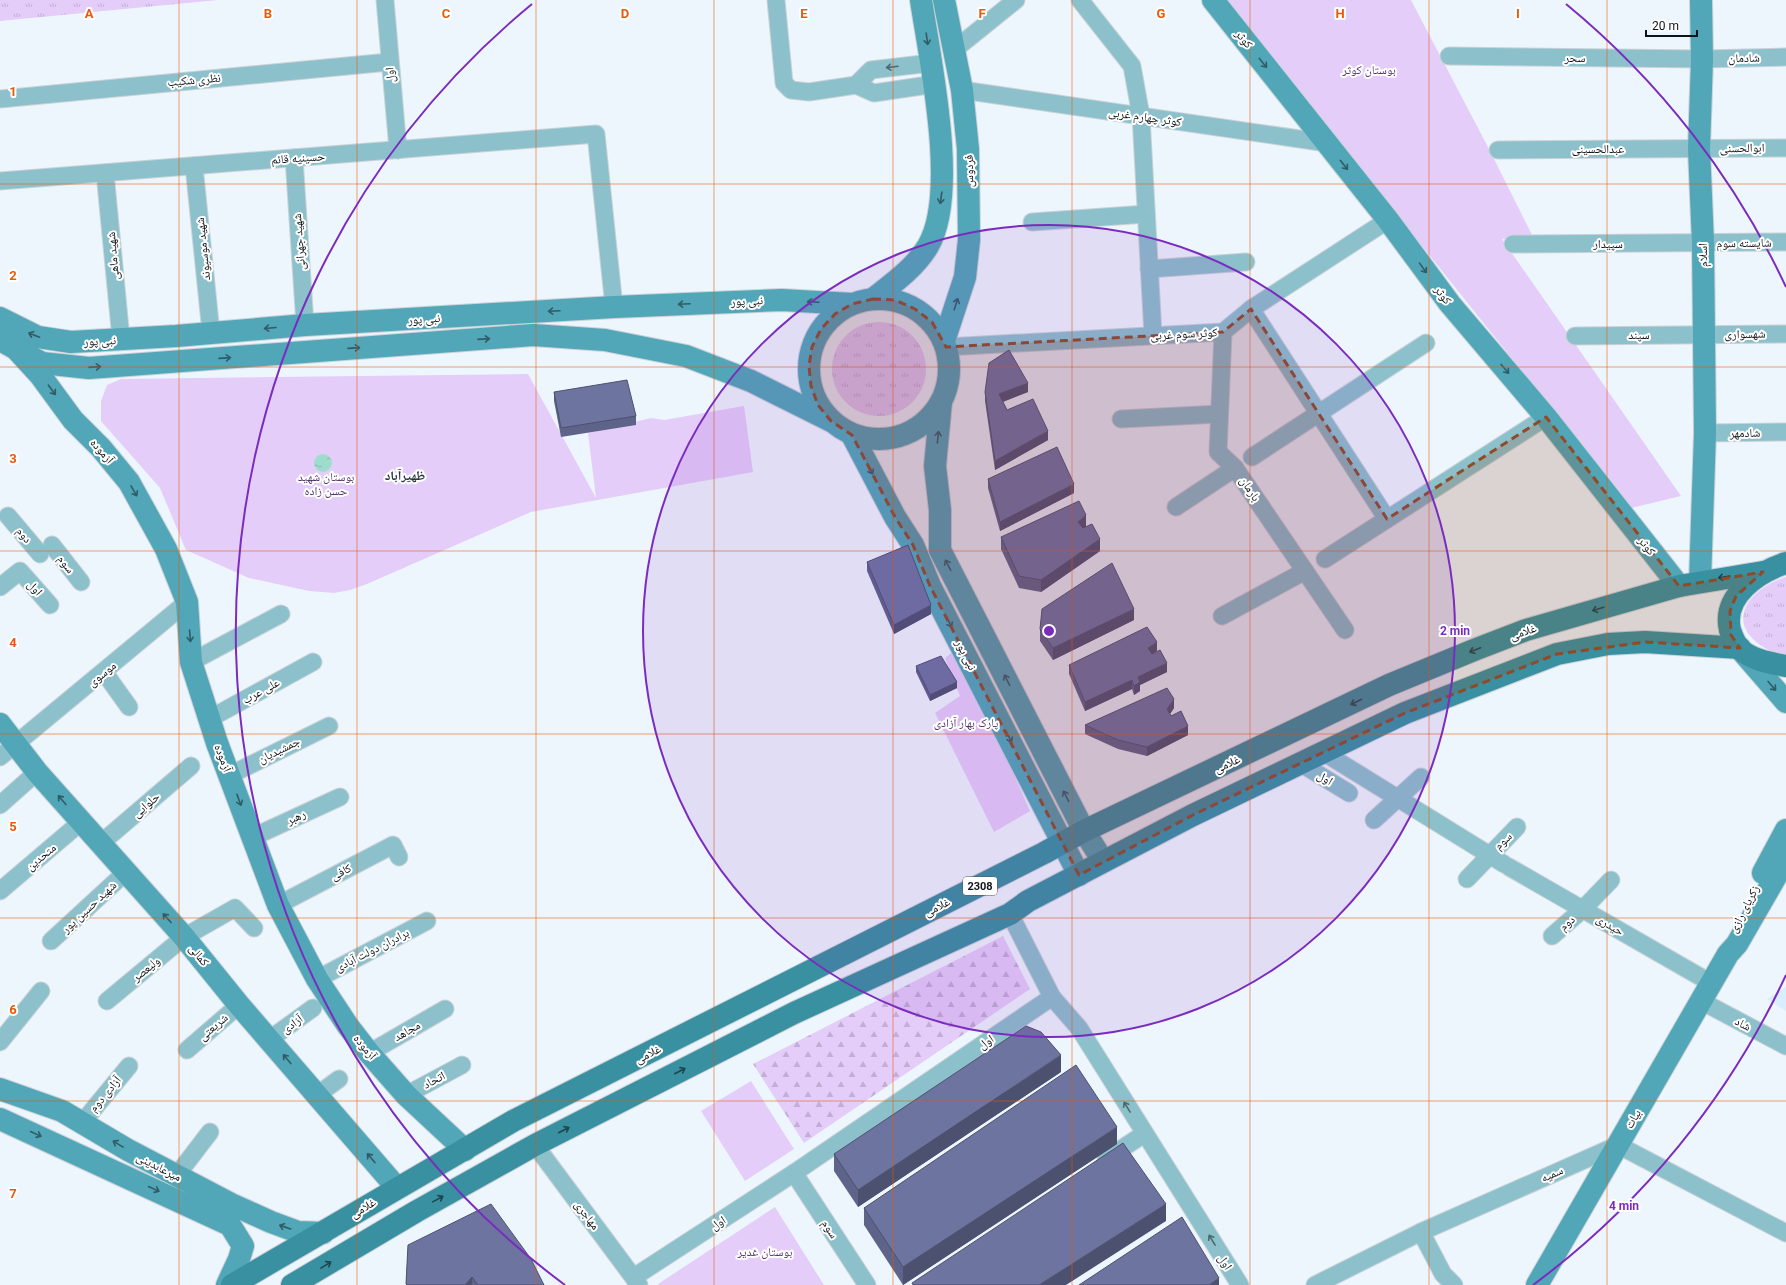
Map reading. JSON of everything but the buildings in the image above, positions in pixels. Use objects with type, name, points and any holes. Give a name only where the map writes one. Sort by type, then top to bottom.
[{"type":"main road","points":[[863,302],[895,300],[915,309],[932,322],[945,344],[950,366],[948,385],[941,402],[929,419],[912,432],[893,439],[872,440],[852,435],[830,421],[818,405],[810,386],[809,366],[812,347],[821,329],[835,314],[863,302],[913,265],[928,246],[937,225],[942,191],[942,159],[935,84],[921,0]]},
{"type":"main road","name":"فردوس","points":[[944,0],[962,90],[968,149],[969,240],[965,277],[945,344]]},
{"type":"main road","name":"کوثر","points":[[1212,0],[1328,143],[1388,220],[1450,304],[1546,417],[1679,586]]},
{"type":"main road","name":"اسلام","points":[[1701,0],[1702,59],[1699,148],[1703,243],[1705,433],[1704,510]]},
{"type":"main road","name":"نبی پور","points":[[0,318],[38,337],[71,342],[120,340],[305,326],[614,308],[782,300],[863,302]]},
{"type":"main road","name":"نبی پور","points":[[8,345],[42,362],[89,368],[533,335],[597,340],[686,356],[751,381],[830,421]]},
{"type":"main road","name":"آزموده","points":[[8,345],[40,375],[73,420],[101,448],[129,482],[166,549],[187,602],[191,662],[209,719],[278,905],[317,979],[348,1026],[369,1053],[406,1095],[465,1150]]},
{"type":"main road","name":"نبی پور","points":[[941,402],[935,466],[940,510],[940,550],[1084,831],[1103,861]]},
{"type":"main road","name":"نبی پور","points":[[852,435],[895,517],[913,544],[930,586],[1079,875]]},
{"type":"main road","points":[[1679,586],[1704,510]]},
{"type":"main road","points":[[1700,581],[1704,510]]},
{"type":"main road","points":[[1786,563],[1763,572],[1736,596],[1730,611],[1729,624],[1731,635],[1740,648],[1786,702]]},
{"type":"main road","name":"غلامی","points":[[232,1285],[513,1121],[1084,831],[1389,685],[1526,630],[1679,586],[1700,581],[1763,572]]},
{"type":"main road","points":[[292,1285],[417,1211],[535,1145],[794,1013],[1010,914],[1028,901],[1103,861],[1300,763],[1405,713],[1556,654],[1608,644],[1645,642],[1740,648],[1762,661],[1786,666]]},
{"type":"main road","name":"کمالی","points":[[0,724],[8,750],[37,772],[184,937],[239,1005],[270,1039],[397,1188]]},
{"type":"main road","name":"زکریای رازی","points":[[1728,954],[1728,940],[1786,830]]},
{"type":"main road","name":"زکریای رازی","points":[[1728,954],[1737,944],[1786,859]]},
{"type":"main road","name":"بیات","points":[[1538,1285],[1728,954]]},
{"type":"main road","name":"میرعابدینی","points":[[0,1089],[62,1111],[128,1150],[254,1214],[298,1232],[323,1233]]},
{"type":"main road","name":"میرعابدینی","points":[[0,1119],[206,1213],[230,1226],[237,1236]]},
{"type":"main road","points":[[237,1236],[245,1239],[253,1236],[255,1226],[254,1214]]},
{"type":"main road","points":[[227,1285],[240,1259],[243,1246],[237,1236]]},
{"type":"street","name":"اول","points":[[385,0],[389,62],[398,150]]},
{"type":"street","points":[[776,0],[784,83],[791,90],[809,92],[856,85],[874,93],[935,84]]},
{"type":"street","points":[[954,50],[1016,0]]},
{"type":"street","points":[[1080,0],[1132,66],[1141,116],[1153,335]]},
{"type":"street","name":"سحر","points":[[1449,56],[1702,59]]},
{"type":"street","name":"شادمان","points":[[1702,59],[1786,57]]},
{"type":"street","name":"نظری شکیب","points":[[0,99],[389,62]]},
{"type":"street","points":[[856,85],[871,70],[931,63]]},
{"type":"street","name":"کوثر چهارم غربی","points":[[962,90],[1328,143]]},
{"type":"street","name":"حسینیه قائم","points":[[0,181],[596,134],[614,308]]},
{"type":"street","name":"ابوالحسنی","points":[[1699,148],[1786,148]]},
{"type":"street","name":"عبدالحسینی","points":[[1498,150],[1699,148]]},
{"type":"street","name":"شهید جهرانی","points":[[294,158],[305,326]]},
{"type":"street","name":"شهید موسیوند","points":[[194,166],[211,333]]},
{"type":"street","name":"شهید ماهی","points":[[105,172],[120,340]]},
{"type":"street","points":[[1032,222],[1146,214]]},
{"type":"street","name":"کوثر سوم غربی","points":[[945,344],[1224,332],[1251,310],[1388,220]]},
{"type":"street","name":"شایسته سوم","points":[[1703,243],[1786,242]]},
{"type":"street","name":"سپیدار","points":[[1513,244],[1703,243]]},
{"type":"street","points":[[1149,269],[1246,262]]},
{"type":"street","points":[[1251,310],[1387,519]]},
{"type":"street","name":"بارمان","points":[[1224,332],[1218,452],[1235,468],[1345,630]]},
{"type":"street","name":"شهسواری","points":[[1703,335],[1786,334]]},
{"type":"street","name":"سپند","points":[[1575,336],[1703,335]]},
{"type":"street","points":[[1252,457],[1426,343]]},
{"type":"street","points":[[1121,419],[1219,414]]},
{"type":"street","points":[[1325,559],[1546,417]]},
{"type":"street","name":"شادمهر","points":[[1705,433],[1786,432]]},
{"type":"street","points":[[1176,507],[1235,468]]},
{"type":"street","name":"دوم","points":[[8,516],[46,550]]},
{"type":"street","name":"سوم","points":[[46,550],[81,582]]},
{"type":"street","name":"اول","points":[[0,587],[20,571],[50,605]]},
{"type":"street","points":[[1222,616],[1305,571]]},
{"type":"street","name":"موسوی","points":[[8,750],[187,602]]},
{"type":"street","points":[[191,662],[281,614]]},
{"type":"street","name":"علی عرب","points":[[209,719],[313,662]]},
{"type":"street","points":[[104,672],[129,707]]},
{"type":"street","name":"جمشیدیان","points":[[230,775],[329,726]]},
{"type":"street","name":"حیدری","points":[[1323,752],[1507,865],[1583,909],[1706,992]]},
{"type":"street","name":"اول","points":[[1300,763],[1349,793]]},
{"type":"street","name":"حلوایی","points":[[100,844],[191,766]]},
{"type":"street","points":[[0,805],[37,772]]},
{"type":"street","points":[[1374,820],[1421,777]]},
{"type":"street","name":"رهبر","points":[[252,837],[340,797]]},
{"type":"street","name":"متحدین","points":[[0,892],[81,822]]},
{"type":"street","name":"سوم","points":[[1467,879],[1489,854],[1518,827]]},
{"type":"street","name":"کافی","points":[[278,905],[393,845],[399,857]]},
{"type":"street","name":"شهید حسین پور","points":[[51,941],[126,872]]},
{"type":"street","points":[[1583,909],[1611,880]]},
{"type":"street","name":"ولیعصر","points":[[107,1001],[184,937],[235,908],[254,928]]},
{"type":"street","name":"دوم","points":[[1552,936],[1583,909]]},
{"type":"street","points":[[1010,914],[1052,997]]},
{"type":"street","name":"برادران دولت آبادی","points":[[317,979],[427,921]]},
{"type":"street","points":[[0,1042],[41,991]]},
{"type":"street","name":"شاد","points":[[1706,992],[1786,1046]]},
{"type":"street","name":"اول","points":[[637,1281],[1052,997],[1078,1028],[1240,1285]]},
{"type":"street","name":"شریعتی","points":[[187,1050],[239,1005]]},
{"type":"street","name":"آزادی","points":[[270,1039],[313,1008]]},
{"type":"street","name":"مجاهد","points":[[369,1053],[445,1009]]},
{"type":"street","name":"اتحاد","points":[[406,1095],[462,1064]]},
{"type":"street","name":"آزادی دوم","points":[[82,1123],[129,1066]]},
{"type":"street","points":[[317,1095],[339,1079]]},
{"type":"street","points":[[177,1176],[210,1132]]},
{"type":"street","points":[[1092,1169],[1144,1134]]},
{"type":"street","name":"مهاجری","points":[[535,1145],[637,1281]]},
{"type":"street","points":[[1618,1145],[1786,1233]]},
{"type":"street","name":"سمیه","points":[[1315,1285],[1421,1232],[1618,1145]]},
{"type":"street","name":"سوم","points":[[794,1173],[867,1285]]},
{"type":"street","points":[[1421,1232],[1443,1274],[1454,1285]]},
{"type":"highlighted area","points":[[873,299],[895,300],[915,309],[932,322],[946,347],[1223,332],[1251,309],[1387,519],[1546,417],[1679,586],[1763,572],[1736,596],[1730,611],[1731,635],[1740,648],[1645,642],[1557,654],[1405,713],[1193,815],[1079,875],[930,586],[913,545],[895,517],[852,435],[831,421],[818,405],[811,386],[809,366],[812,347],[821,329],[835,314],[852,304]]},
{"type":"shaded area","points":[[1786,987],[1786,1011],[1767,999]]},
{"type":"green space","points":[[0,0],[218,0],[0,21]]},
{"type":"green space","name":"بوستان کوثر","points":[[1226,0],[1411,0],[1533,237],[1502,239],[1681,496],[1631,508]]},
{"type":"green space","points":[[879,322],[897,326],[912,336],[922,351],[926,369],[922,387],[912,402],[897,412],[879,416],[861,412],[846,402],[836,387],[832,369],[836,351],[846,336],[861,326]]},
{"type":"green space","name":"بوستان شهید حسن زاده","points":[[528,374],[596,498],[588,433],[651,418],[664,420],[744,406],[753,472],[531,512],[367,584],[350,590],[334,593],[309,591],[249,578],[186,550],[160,488],[101,421],[101,401],[107,385],[121,379]]},
{"type":"green space","points":[[1786,577],[1786,655],[1770,651],[1755,641],[1747,631],[1743,621],[1744,611],[1756,594],[1775,581]]},
{"type":"green space","name":"پارک بهار آزادی","points":[[958,648],[1030,811],[994,832],[935,713],[960,696],[945,658]]},
{"type":"green space","points":[[1003,936],[1030,989],[804,1143],[753,1064]]},
{"type":"green space","points":[[751,1081],[794,1149],[745,1181],[701,1111]]},
{"type":"green space","name":"بوستان غدیر","points":[[775,1207],[824,1285],[658,1284]]},
{"type":"water","points":[[319,454],[327,454],[332,459],[330,470],[327,472],[319,472],[314,467],[314,459]]},
{"type":"district","name":"ظهیرآباد","points":[[405,475]]}]
